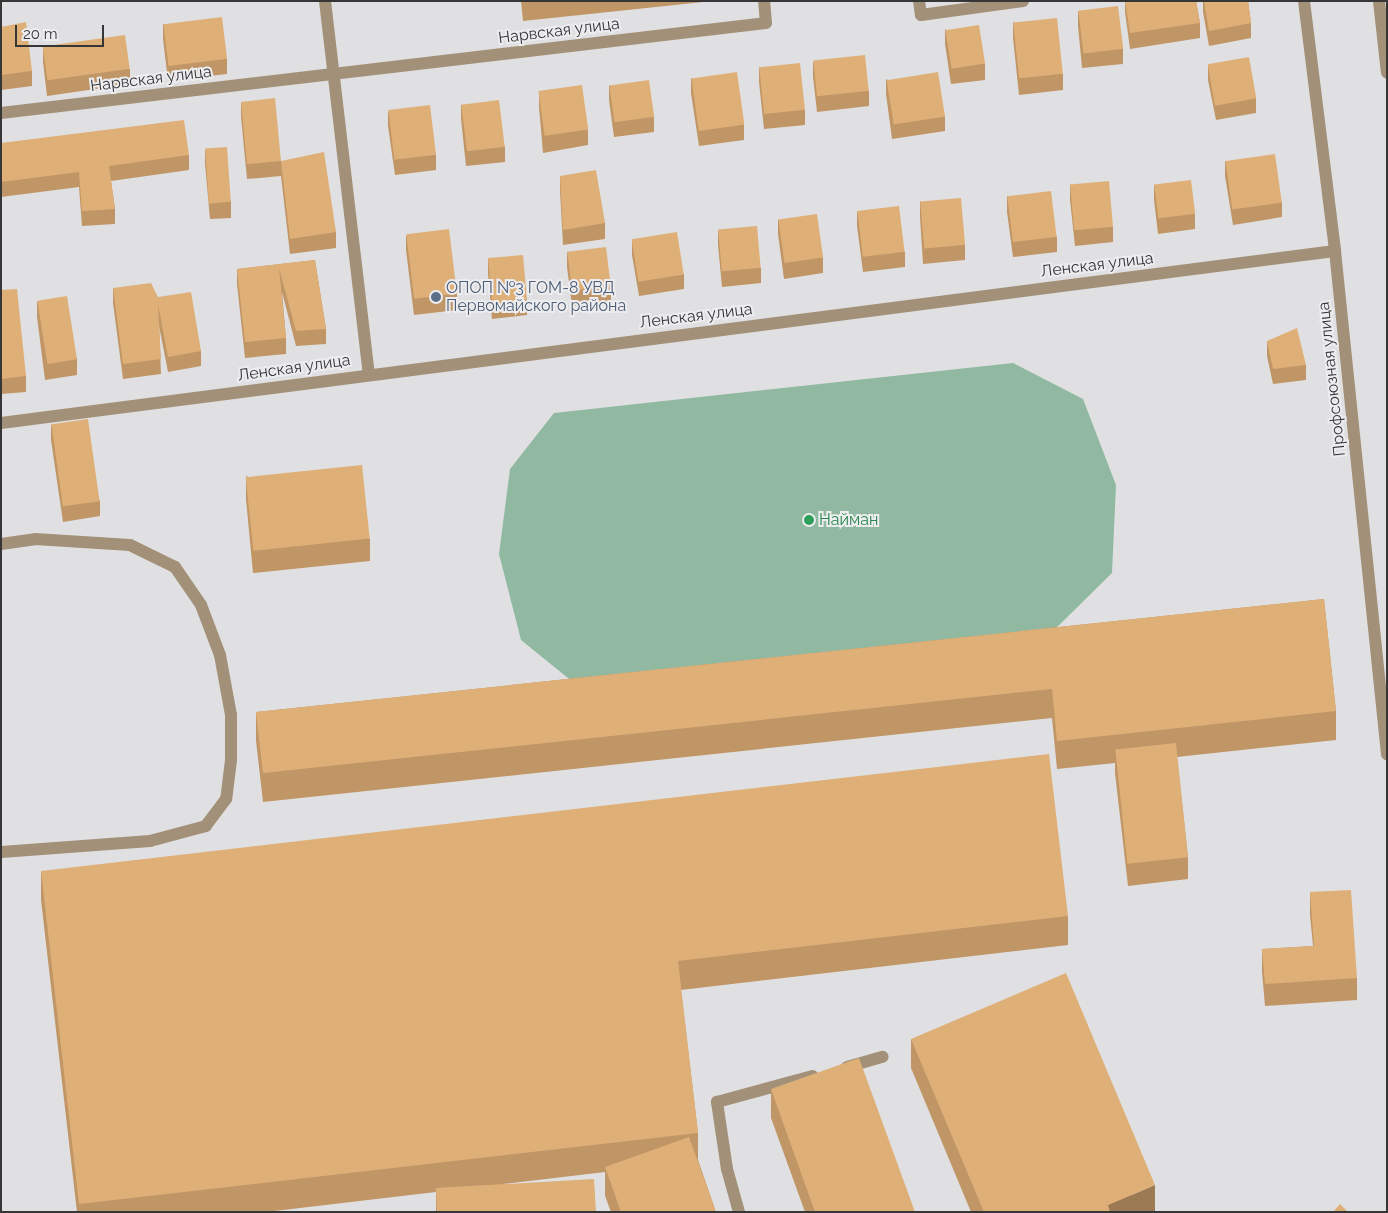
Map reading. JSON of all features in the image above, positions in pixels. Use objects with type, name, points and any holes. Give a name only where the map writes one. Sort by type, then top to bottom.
[{"type":"street","points":[[325,1],[369,374]]},
{"type":"street","name":"Нарвская улица","points":[[1,113],[766,23],[764,1]]},
{"type":"street","points":[[919,1],[921,15],[1023,1]]},
{"type":"street","name":"Профсоюзная улица","points":[[1304,1],[1335,251],[1387,754]]},
{"type":"street","points":[[1379,1],[1387,73]]},
{"type":"street","name":"Ленская улица","points":[[1,423],[369,374],[1335,251]]},
{"type":"street","points":[[1,544],[35,539],[130,545],[175,567],[201,605],[220,655],[231,715],[231,760],[226,799],[206,826],[150,840],[1,852]]},
{"type":"street","points":[[739,1212],[727,1169],[717,1102],[883,1057]]},
{"type":"green space","name":"Найман","points":[[1013,363],[1083,399],[1116,485],[1112,573],[1043,641],[584,691],[521,640],[499,554],[510,469],[554,413]]},
{"type":"building","points":[[1125,1],[1196,1],[1200,23],[1130,33]]},
{"type":"building","points":[[1204,1],[1248,1],[1251,23],[1209,31]]},
{"type":"building","points":[[1118,6],[1123,49],[1084,54],[1078,11]]},
{"type":"building","points":[[222,17],[227,59],[169,66],[163,24]]},
{"type":"building","points":[[1057,18],[1063,74],[1019,78],[1013,23]]},
{"type":"building","points":[[26,22],[32,71],[1,75],[1,27]]},
{"type":"building","points":[[979,25],[985,64],[952,69],[945,30]]},
{"type":"building","points":[[125,35],[130,69],[48,80],[43,47]]},
{"type":"building","points":[[865,55],[869,91],[817,96],[813,60]]},
{"type":"building","points":[[1249,57],[1256,98],[1215,106],[1208,64]]},
{"type":"building","points":[[800,63],[805,110],[764,114],[759,67]]},
{"type":"building","points":[[737,72],[744,124],[699,131],[691,78]]},
{"type":"building","points":[[938,72],[945,116],[894,125],[887,80]]},
{"type":"building","points":[[649,80],[654,117],[615,122],[609,86]]},
{"type":"building","points":[[582,85],[588,130],[545,136],[538,91]]},
{"type":"building","points":[[275,98],[281,161],[247,164],[241,102]]},
{"type":"building","points":[[499,100],[505,147],[467,151],[461,105]]},
{"type":"building","points":[[430,105],[436,155],[394,160],[388,110]]},
{"type":"building","points":[[184,120],[189,155],[109,166],[115,209],[82,211],[79,172],[1,182],[1,143]]},
{"type":"building","points":[[227,147],[231,202],[209,203],[205,149]]},
{"type":"building","points":[[324,152],[336,232],[290,239],[281,161]]},
{"type":"building","points":[[1275,154],[1282,203],[1232,209],[1225,161]]},
{"type":"building","points":[[596,170],[605,223],[563,230],[560,176]]},
{"type":"building","points":[[1191,180],[1195,214],[1158,218],[1154,185]]},
{"type":"building","points":[[1109,181],[1113,227],[1074,230],[1070,184]]},
{"type":"building","points":[[1051,191],[1057,237],[1013,242],[1007,196]]},
{"type":"building","points":[[961,198],[965,245],[924,248],[920,202]]},
{"type":"building","points":[[899,206],[905,252],[863,257],[857,211]]},
{"type":"building","points":[[817,214],[823,258],[785,263],[778,219]]},
{"type":"building","points":[[757,226],[761,268],[722,271],[718,229]]},
{"type":"building","points":[[449,229],[457,294],[414,299],[406,234]]},
{"type":"building","points":[[677,232],[684,274],[638,282],[632,239]]},
{"type":"building","points":[[606,247],[611,286],[572,290],[567,252]]},
{"type":"building","points":[[523,255],[527,300],[492,303],[488,258]]},
{"type":"building","points":[[315,260],[326,329],[296,331],[279,268],[286,338],[245,342],[237,269]]},
{"type":"building","points":[[151,283],[158,297],[191,292],[201,351],[168,357],[158,304],[161,359],[123,364],[113,288]]},
{"type":"building","points":[[17,289],[26,376],[1,379],[1,290]]},
{"type":"building","points":[[67,296],[77,359],[47,364],[37,301]]},
{"type":"building","points":[[1297,328],[1306,365],[1273,369],[1267,341]]},
{"type":"building","points":[[88,419],[100,501],[63,506],[51,424]]},
{"type":"building","points":[[362,465],[370,539],[253,551],[246,477]]},
{"type":"building","points":[[1324,599],[1336,711],[1057,741],[1052,689],[263,773],[256,712]]},
{"type":"building","points":[[1176,743],[1188,857],[1127,864],[1115,749]]},
{"type":"building","points":[[1049,754],[1068,916],[678,961],[698,1133],[79,1204],[41,871]]},
{"type":"building","points":[[1351,890],[1357,978],[1265,984],[1262,949],[1314,946],[1310,892]]},
{"type":"building","points":[[1066,973],[1155,1185],[1108,1205],[1110,1212],[984,1212],[911,1039]]},
{"type":"building","points":[[859,1058],[915,1212],[815,1212],[771,1089]]},
{"type":"building","points":[[689,1137],[716,1212],[621,1212],[605,1167]]},
{"type":"building","points":[[594,1179],[596,1212],[437,1212],[436,1188]]},
{"type":"building","points":[[1340,1204],[1348,1212],[1333,1212]]},
{"type":"place","name":"ОПОП №3 ГОМ-8 УВД Первомайского района","points":[[436,297]]},
{"type":"place","name":"Найман","points":[[809,520]]}]
